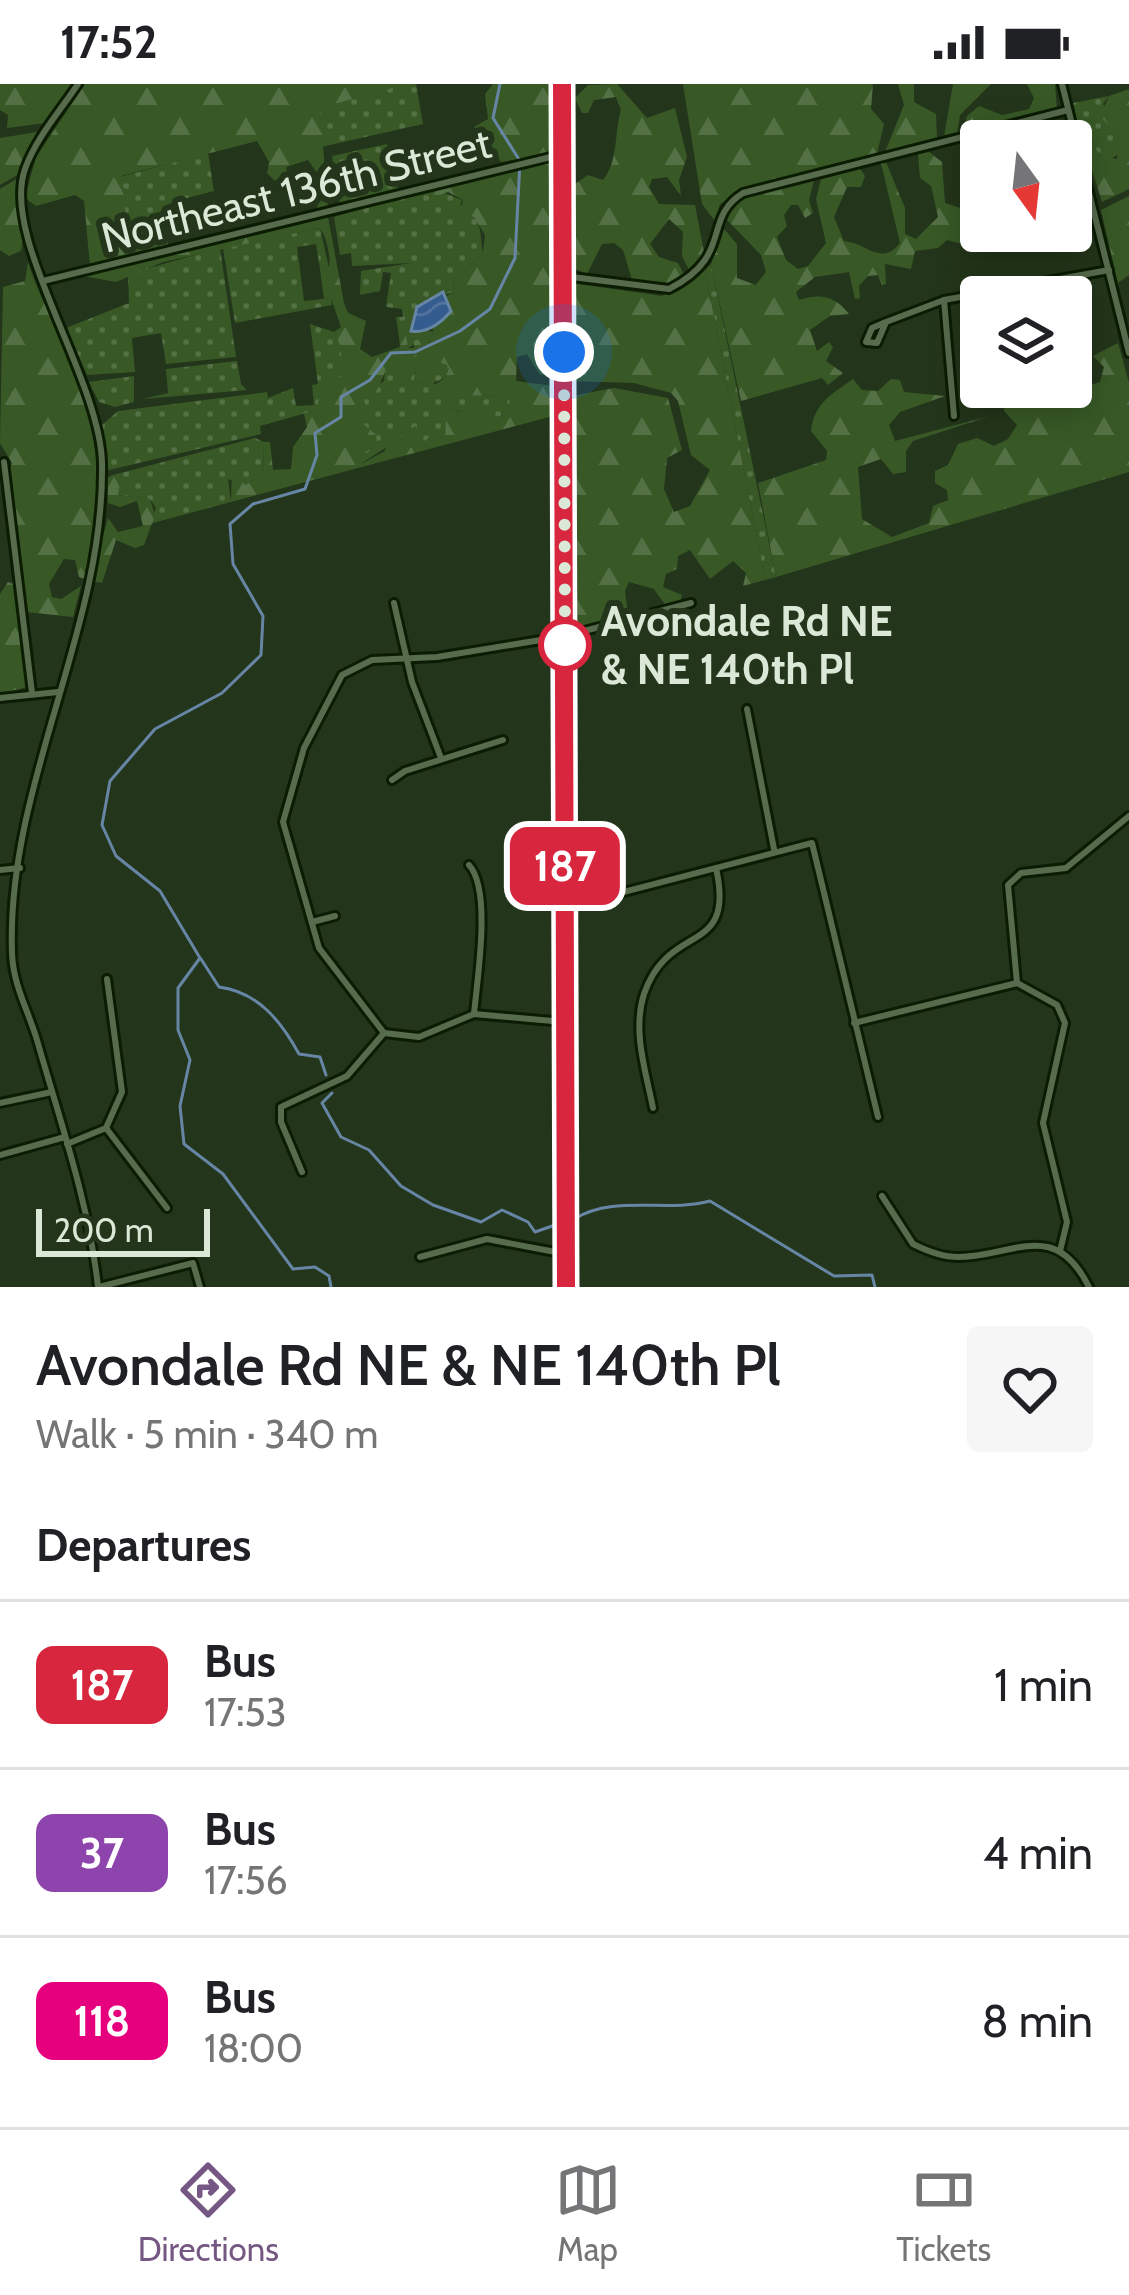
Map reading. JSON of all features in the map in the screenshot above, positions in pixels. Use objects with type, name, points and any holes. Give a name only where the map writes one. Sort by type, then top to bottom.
[{"type":"main road","points":[[562,84],[566,1287]]},
{"type":"street","points":[[78,84],[36,147],[21,181],[25,224],[43,281],[94,406],[102,456],[102,527],[58,692],[20,868],[14,976],[66,1141],[99,1287],[194,1263],[200,1287]]},
{"type":"street","points":[[1062,84],[1129,353]]},
{"type":"street","points":[[564,276],[669,289],[713,254],[724,208],[743,193],[1068,110]]},
{"type":"street","name":"Northeast 136th Street","points":[[43,281],[563,154]]},
{"type":"street","points":[[1080,276],[1109,270]]},
{"type":"street","points":[[886,322],[960,298]]},
{"type":"street","points":[[944,300],[954,416]]},
{"type":"street","points":[[4,462],[32,693]]},
{"type":"street","points":[[394,602],[412,682],[441,758]]},
{"type":"street","points":[[564,1022],[474,1014],[419,1037],[384,1033],[319,948],[283,822],[293,779],[320,711],[341,675],[356,666],[565,636],[691,604]]},
{"type":"street","points":[[0,698],[58,692]]},
{"type":"street","points":[[747,709],[774,849]]},
{"type":"street","points":[[392,780],[441,758],[503,740]]},
{"type":"street","points":[[1017,983],[1008,885],[1021,873],[1056,871],[1078,861],[1129,816]]},
{"type":"street","points":[[566,908],[774,849],[812,843],[878,1117]]},
{"type":"street","points":[[469,866],[477,875],[480,903],[474,1014]]},
{"type":"street","points":[[0,870],[20,868]]},
{"type":"street","points":[[653,1108],[639,1033],[644,995],[668,951],[715,924],[723,904],[716,868]]},
{"type":"street","points":[[312,922],[335,916]]},
{"type":"street","points":[[0,1155],[106,1128],[122,1092],[107,979]]},
{"type":"street","points":[[854,1023],[1017,983],[1057,1005],[1065,1023],[1043,1123],[1067,1222],[1060,1251]]},
{"type":"street","points":[[302,1172],[281,1122],[281,1107],[347,1076],[384,1033]]},
{"type":"street","points":[[0,1102],[52,1092]]},
{"type":"street","points":[[106,1128],[167,1208]]},
{"type":"street","points":[[882,1196],[913,1244],[957,1257],[1020,1244],[1060,1251],[1089,1287]]},
{"type":"street","points":[[420,1256],[487,1239],[566,1254]]},
{"type":"green space","points":[[0,84],[72,84],[45,123],[7,128],[8,115],[0,110]]},
{"type":"green space","points":[[85,84],[407,84],[320,108],[328,208],[317,211],[320,177],[308,160],[286,167],[288,177],[278,184],[267,173],[269,162],[257,141],[121,176],[131,256],[90,266],[84,201],[75,195],[36,206],[25,198],[36,157]]},
{"type":"green space","points":[[416,84],[423,124],[321,147],[320,108]]},
{"type":"green space","points":[[493,84],[556,84],[555,153],[501,162],[486,135],[474,127],[488,119],[485,94]]},
{"type":"green space","points":[[617,84],[647,118],[675,108],[687,157],[679,180],[681,196],[667,177],[652,179],[649,187],[659,204],[695,205],[705,257],[690,272],[682,256],[683,232],[669,219],[650,244],[659,257],[678,263],[685,276],[658,287],[633,283],[623,250],[614,243],[602,244],[587,274],[569,266],[569,188],[588,175],[603,180],[614,155],[621,110],[616,97],[594,100],[588,113],[582,113],[575,98],[588,85]]},
{"type":"green space","points":[[683,84],[873,84],[871,109],[884,124],[877,154],[750,186],[720,204],[715,221],[702,204]]},
{"type":"green space","points":[[898,84],[914,84],[914,102],[936,114],[937,138],[885,152],[904,105]]},
{"type":"green space","points":[[953,84],[991,84],[960,115],[957,134],[944,137]]},
{"type":"green space","points":[[1027,84],[1055,84],[1057,108],[1010,120],[966,120],[979,106],[1002,115],[1029,109],[1034,98]]},
{"type":"green space","points":[[1129,89],[1129,189],[1102,202],[1092,170],[1092,141],[1099,156],[1117,159],[1120,136],[1100,116],[1109,96]]},
{"type":"green space","points":[[1109,96],[1103,104],[1120,136],[1120,153],[1108,161],[1099,156],[1092,140],[1092,120],[1077,120],[1073,103]]},
{"type":"green space","points":[[37,132],[19,174],[0,185],[0,138]]},
{"type":"green space","points":[[387,144],[398,189],[340,205],[332,156]]},
{"type":"green space","points":[[929,152],[942,162],[945,203],[960,208],[960,243],[947,240],[938,248],[915,251],[911,269],[885,264],[886,284],[882,285],[878,275],[868,276],[859,286],[860,298],[855,299],[849,272],[815,277],[796,292],[799,300],[833,300],[849,314],[830,316],[810,330],[817,351],[829,342],[833,347],[826,361],[843,373],[828,385],[822,378],[741,401],[711,264],[724,229],[737,244],[737,278],[756,285],[766,272],[761,255],[725,218],[731,209],[764,191],[814,180],[809,200],[813,213],[805,218],[798,205],[791,205],[784,215],[787,226],[777,237],[786,260],[798,269],[808,266],[826,243],[816,199],[821,179],[860,169],[865,176],[861,187],[847,187],[834,217],[844,241],[873,252],[886,253],[900,243],[881,163],[886,162],[905,208],[905,234],[916,239],[938,217],[931,186],[920,178],[918,154]]},
{"type":"green space","points":[[208,153],[214,191],[172,202],[161,221],[169,246],[131,256],[120,177]]},
{"type":"green space","points":[[555,161],[557,373],[540,375],[527,354],[517,357],[516,381],[553,386],[553,416],[231,502],[232,471],[245,485],[263,475],[264,442],[270,442],[273,470],[291,469],[293,447],[307,427],[304,414],[317,410],[321,384],[341,377],[341,347],[334,332],[341,327],[331,298],[324,299],[320,269],[329,268],[322,232],[319,228],[163,262],[116,282],[83,276],[328,217],[344,303],[348,313],[366,321],[360,349],[372,357],[400,347],[399,337],[406,335],[408,348],[414,348],[414,341],[434,333],[432,328],[451,311],[446,296],[454,292],[453,281],[483,253],[485,235],[474,217],[445,210],[462,205],[463,200],[448,192],[434,197],[432,188]],"holes":[[[416,354],[426,359],[417,366],[413,385],[426,381],[439,362],[450,366],[445,378],[428,389],[431,395],[509,396],[510,413],[488,420],[486,413],[466,406],[460,412],[443,405],[437,410],[446,420],[445,436],[429,437],[421,446],[413,441],[419,431],[415,426],[404,436],[389,433],[385,451],[363,463],[357,458],[377,444],[376,435],[354,416],[367,413],[364,399],[377,390],[386,370],[405,370]]]},
{"type":"green space","points":[[18,178],[21,251],[9,256],[0,250],[0,189]]},
{"type":"green space","points":[[432,188],[462,200],[459,210],[477,221],[483,253],[453,281],[454,292],[427,299],[425,330],[435,332],[408,348],[406,336],[399,337],[396,317],[403,317],[402,309],[386,307],[391,273],[383,272],[380,291],[360,295],[361,271],[411,263],[352,266],[351,253],[340,255],[334,217]]},
{"type":"green space","points":[[1129,196],[1129,275],[1118,283],[1101,210]]},
{"type":"green space","points":[[320,228],[329,268],[320,269],[316,244],[297,247],[304,301],[331,298],[332,305],[235,323],[223,248]]},
{"type":"green space","points":[[220,248],[236,357],[166,364],[161,333],[132,338],[135,372],[87,375],[66,328],[129,303],[128,274]]},
{"type":"green space","points":[[28,262],[81,383],[95,444],[95,512],[85,579],[79,577],[75,560],[64,559],[49,584],[52,597],[61,599],[81,586],[73,617],[26,612],[8,475],[12,463],[0,443],[3,287],[25,281]]},
{"type":"green space","points":[[711,264],[776,577],[765,580],[705,270]]},
{"type":"green space","points":[[705,270],[765,580],[743,586],[746,573],[733,561],[710,579],[690,550],[678,556],[677,569],[666,574],[663,587],[682,595],[680,602],[666,606],[654,589],[629,582],[625,591],[628,615],[572,630],[571,396],[614,388],[668,398],[682,450],[667,458],[664,489],[674,512],[690,506],[710,470],[691,455],[678,401],[671,393],[634,383],[569,381],[571,283],[662,296]]},
{"type":"green space","points":[[310,324],[334,332],[341,346],[341,377],[323,393],[317,410],[260,426],[261,434],[105,471],[102,425],[118,411],[267,392],[268,398],[293,388],[296,406],[314,405],[312,385],[318,384]]},
{"type":"green space","points":[[1118,343],[1129,383],[1129,472],[776,577],[758,483],[826,460],[827,451],[811,431],[813,421],[825,400],[853,379],[862,390],[878,391],[891,379],[900,380],[904,392],[945,396],[900,412],[889,425],[895,441],[990,416],[913,441],[906,451],[906,472],[893,474],[881,459],[858,467],[862,519],[892,537],[929,523],[933,506],[948,500],[947,490],[935,483],[935,471],[948,465],[958,444],[977,438],[994,446],[1008,439],[1017,425],[1004,408],[1092,408],[1092,384],[1100,382],[1104,367],[1093,356]]},
{"type":"green space","points":[[417,354],[427,359],[417,367],[413,385],[426,381],[439,361],[450,366],[445,378],[433,383],[459,395],[511,396],[510,413],[488,420],[485,413],[448,407],[445,436],[421,446],[404,436],[362,463],[357,458],[361,450],[373,447],[354,416],[367,393],[384,381],[385,370]]},
{"type":"green space","points":[[237,361],[241,384],[247,390],[143,399],[168,393],[166,369]]},
{"type":"green space","points":[[134,376],[134,402],[115,407],[99,402],[89,382]]},
{"type":"green space","points":[[255,438],[264,442],[263,475],[245,485],[228,479],[231,502],[149,524],[156,508],[150,499],[117,495],[120,481],[113,475]]},
{"type":"green space","points":[[113,475],[120,481],[118,495],[150,499],[155,515],[144,545],[135,548],[116,540],[102,583],[91,581],[108,518],[118,532],[143,526],[137,501],[120,507],[108,503],[107,478]]},
{"type":"green space","points":[[8,582],[17,585],[27,687],[0,694],[0,594]]},
{"type":"water","points":[[443,292],[451,311],[434,326],[411,331],[417,307]]},
{"type":"waterway","points":[[331,1287],[329,1276],[315,1267],[293,1269],[223,1174],[184,1144],[180,1106],[190,1060],[178,1030],[178,988],[200,958],[160,891],[116,856],[102,825],[110,781],[155,729],[222,693],[261,655],[263,616],[233,564],[230,524],[253,504],[305,489],[317,455],[315,433],[341,417],[341,397],[370,380],[391,353],[415,352],[460,331],[490,309],[515,258],[520,161],[493,118],[500,84]]},
{"type":"waterway","points":[[201,959],[219,987],[245,995],[267,1010],[299,1054],[320,1057],[326,1075]]},
{"type":"waterway","points":[[332,1093],[322,1103],[341,1137],[369,1150],[401,1186],[433,1205],[481,1222],[502,1210],[528,1222],[535,1232],[555,1225]]},
{"type":"waterway","points":[[574,1219],[606,1207],[710,1201],[834,1276],[872,1275],[875,1287]]},
{"type":"bus line","name":"187","points":[[562,84],[566,1287]]},
{"type":"place","name":"Avondale Rd NE & NE 140th Pl","points":[[565,645]]},
{"type":"route","points":[[564,352],[565,645]]}]
